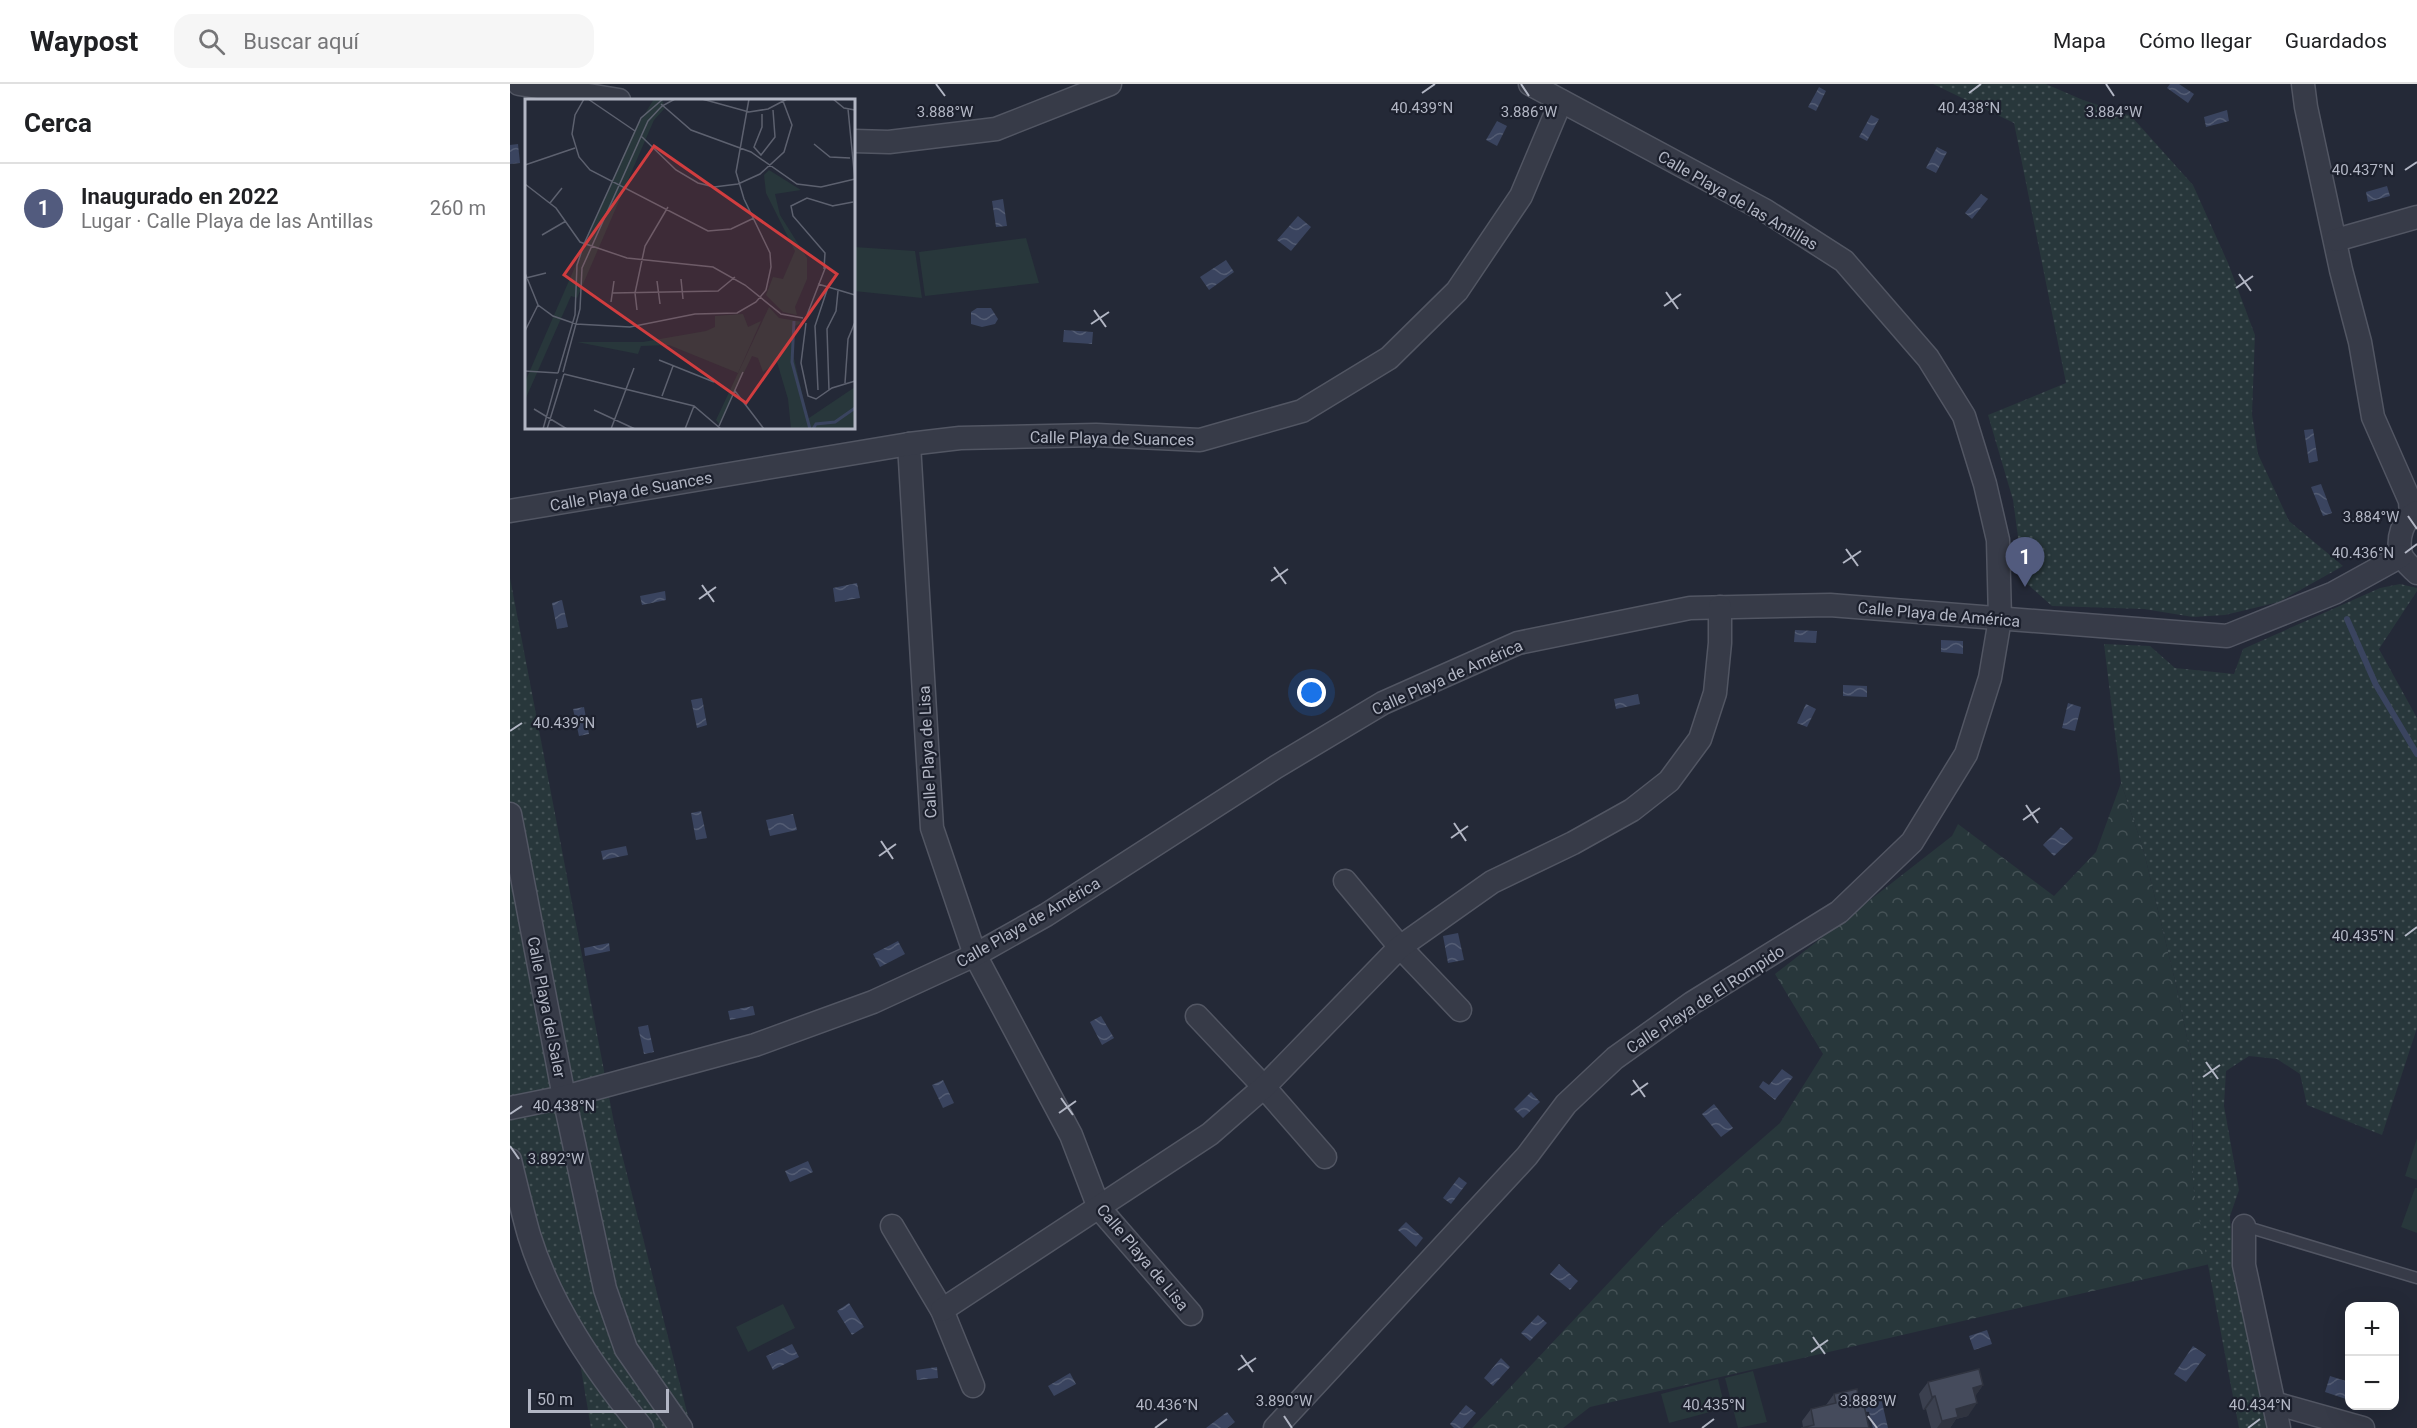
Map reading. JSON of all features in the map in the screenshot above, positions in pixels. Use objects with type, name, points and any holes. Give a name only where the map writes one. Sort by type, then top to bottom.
[{"type":"street","points":[[519,84],[613,99]]},
{"type":"street","points":[[855,141],[889,142],[996,129],[1110,84]]},
{"type":"street","name":"Calle Playa de las Antillas","points":[[1530,84],[1766,211],[1844,261],[1928,358],[1964,416],[1985,484],[1998,540],[2000,620]]},
{"type":"street","points":[[2298,84],[2306,107]]},
{"type":"street","points":[[2303,84],[2341,270],[2360,342],[2373,417],[2414,514],[2399,534],[2401,556],[2417,573]]},
{"type":"street","name":"Calle Playa de Suances","points":[[510,511],[909,444],[960,438],[1096,435],[1200,440],[1302,411],[1389,358],[1457,291],[1521,196],[1562,101]]},
{"type":"street","points":[[2336,240],[2417,218]]},
{"type":"street","name":"Calle Playa de Lisa","points":[[909,444],[932,828],[975,955],[1071,1135],[1099,1208],[1191,1314]]},
{"type":"street","name":"Calle Playa de América","points":[[510,1108],[564,1097],[755,1044],[873,1002],[975,955],[1046,915],[1276,767],[1383,703],[1518,643],[1690,608],[1830,605],[2227,636],[2334,593],[2401,556]]},
{"type":"street","points":[[942,1310],[1210,1134],[1264,1087],[1400,947],[1492,882],[1573,843],[1622,815],[1669,781],[1701,739],[1715,693],[1720,643],[1720,607]]},
{"type":"street","name":"Calle Playa de El Rompido","points":[[1275,1428],[1527,1156],[1566,1104],[1615,1058],[1692,1003],[1839,912],[1912,842],[1966,754],[1990,678],[2000,620]]},
{"type":"street","name":"Calle Playa del Saler","points":[[510,814],[564,1097],[605,1288],[626,1349],[681,1428]]},
{"type":"street","points":[[1345,881],[1400,947],[1460,1010]]},
{"type":"street","points":[[1197,1016],[1264,1087],[1325,1157]]},
{"type":"street","points":[[510,1160],[530,1237],[554,1294],[593,1366],[642,1428]]},
{"type":"street","points":[[892,1226],[942,1310],[974,1386]]},
{"type":"street","points":[[2244,1226],[2244,1265],[2279,1428]]},
{"type":"street","points":[[2274,1403],[2363,1428]]},
{"type":"lane","points":[[2244,1226],[2417,1278]]},
{"type":"green space","points":[[1933,84],[2046,84],[2083,100],[2131,116],[2193,185],[2228,263],[2255,335],[2252,414],[2258,454],[2289,521],[2343,566],[2279,602],[2225,615],[2193,617],[2144,609],[2052,606],[2024,581],[2013,500],[1988,415],[2066,383],[2014,123]]},
{"type":"green space","points":[[1026,238],[1039,283],[925,296],[919,252]]},
{"type":"green space","points":[[855,247],[915,251],[922,298],[855,291]]},
{"type":"green space","points":[[510,578],[614,1123],[691,1428],[591,1428],[578,1351],[510,1166]]},
{"type":"green space","points":[[2400,584],[2417,588],[2417,591],[2379,649],[2417,718],[2417,1028],[2382,1135],[2307,1105],[2300,1074],[2277,1059],[2249,1056],[2226,1071],[2224,1106],[2239,1190],[2230,1216],[2233,1259],[2269,1428],[2239,1428],[2193,1186],[2192,1062],[2143,848],[2121,783],[2104,644],[2150,646],[2175,668],[2234,674],[2243,649],[2380,588]]},
{"type":"green space","points":[[2121,783],[2143,848],[2192,1062],[2193,1186],[2210,1264],[1590,1407],[1563,1428],[1472,1428],[1661,1227],[1780,1123],[1823,1054],[1775,974],[1952,836],[1958,824],[2054,896],[2096,852]]},
{"type":"green space","points":[[2417,1138],[2417,1180],[2405,1176]]},
{"type":"green space","points":[[2415,1188],[2417,1188],[2417,1233],[2401,1227]]},
{"type":"green space","points":[[783,1304],[795,1328],[748,1352],[736,1327]]},
{"type":"green space","points":[[1753,1371],[1767,1422],[1738,1428],[1725,1378]]},
{"type":"green space","points":[[1718,1379],[1725,1408],[1669,1423],[1661,1394]]},
{"type":"water","points":[[2170,84],[2179,84],[2194,94],[2188,103],[2167,88]]},
{"type":"water","points":[[1819,87],[1826,91],[1816,111],[1808,107]]},
{"type":"water","points":[[2227,110],[2229,121],[2206,127],[2204,117]]},
{"type":"water","points":[[1871,115],[1879,119],[1867,141],[1859,137]]},
{"type":"water","points":[[1497,121],[1507,126],[1497,146],[1486,140]]},
{"type":"water","points":[[518,144],[520,163],[510,164],[510,145]]},
{"type":"water","points":[[1937,147],[1947,152],[1936,173],[1926,168]]},
{"type":"water","points":[[2387,186],[2390,196],[2368,202],[2366,192]]},
{"type":"water","points":[[1981,194],[1988,199],[1972,219],[1965,213]]},
{"type":"water","points":[[1003,199],[1007,226],[996,227],[992,201]]},
{"type":"water","points":[[1298,216],[1311,227],[1291,251],[1277,240]]},
{"type":"water","points":[[1226,260],[1234,272],[1209,290],[1200,277]]},
{"type":"water","points":[[977,308],[991,308],[998,319],[995,324],[982,327],[971,324],[971,312]]},
{"type":"water","points":[[1064,330],[1093,332],[1092,344],[1063,342]]},
{"type":"water","points":[[2313,429],[2318,461],[2309,463],[2304,430]]},
{"type":"water","points":[[2321,484],[2332,513],[2323,516],[2311,487]]},
{"type":"water","points":[[857,583],[860,598],[835,602],[833,588]]},
{"type":"water","points":[[665,591],[666,600],[642,605],[640,596]]},
{"type":"water","points":[[562,600],[568,627],[557,629],[552,603]]},
{"type":"water","points":[[1795,630],[1817,631],[1816,643],[1794,642]]},
{"type":"water","points":[[1941,640],[1963,641],[1963,654],[1941,652]]},
{"type":"water","points":[[1843,685],[1867,686],[1867,697],[1843,696]]},
{"type":"water","points":[[1638,694],[1640,704],[1616,709],[1614,699]]},
{"type":"water","points":[[702,698],[707,725],[697,728],[691,700]]},
{"type":"water","points":[[2068,703],[2081,707],[2075,731],[2062,728]]},
{"type":"water","points":[[1806,704],[1816,709],[1807,727],[1797,723]]},
{"type":"water","points":[[584,707],[589,734],[579,736],[573,709]]},
{"type":"water","points":[[701,811],[707,838],[696,840],[691,813]]},
{"type":"water","points":[[793,814],[797,830],[770,836],[766,820]]},
{"type":"water","points":[[2061,827],[2073,838],[2054,856],[2043,845]]},
{"type":"water","points":[[626,846],[628,855],[603,860],[601,851]]},
{"type":"water","points":[[1458,933],[1464,960],[1448,963],[1443,936]]},
{"type":"water","points":[[898,941],[905,954],[880,967],[873,954]]},
{"type":"water","points":[[609,943],[610,951],[585,956],[584,948]]},
{"type":"water","points":[[753,1006],[755,1015],[730,1020],[728,1011]]},
{"type":"water","points":[[1101,1016],[1114,1038],[1102,1045],[1090,1022]]},
{"type":"water","points":[[648,1025],[654,1052],[644,1054],[638,1027]]},
{"type":"water","points":[[1782,1069],[1793,1077],[1775,1100],[1759,1087],[1763,1081],[1769,1085]]},
{"type":"water","points":[[943,1080],[954,1103],[943,1108],[932,1085]]},
{"type":"water","points":[[1531,1092],[1540,1102],[1523,1118],[1514,1109]]},
{"type":"water","points":[[1714,1104],[1733,1128],[1721,1137],[1702,1114]]},
{"type":"water","points":[[808,1161],[813,1172],[790,1182],[785,1171]]},
{"type":"water","points":[[1459,1177],[1467,1183],[1451,1204],[1443,1198]]},
{"type":"water","points":[[1406,1222],[1423,1238],[1416,1247],[1398,1230]]},
{"type":"water","points":[[1559,1264],[1578,1281],[1570,1290],[1550,1274]]},
{"type":"water","points":[[849,1303],[864,1327],[852,1335],[837,1311]]},
{"type":"water","points":[[1538,1315],[1547,1323],[1530,1341],[1521,1333]]},
{"type":"water","points":[[1987,1330],[1992,1344],[1974,1350],[1969,1336]]},
{"type":"water","points":[[792,1344],[799,1357],[773,1370],[766,1356]]},
{"type":"water","points":[[2193,1346],[2206,1355],[2186,1382],[2174,1374]]},
{"type":"water","points":[[1501,1358],[1510,1367],[1493,1386],[1484,1378]]},
{"type":"water","points":[[937,1367],[938,1378],[917,1380],[916,1370]]},
{"type":"water","points":[[1070,1373],[1076,1384],[1054,1396],[1048,1386]]},
{"type":"water","points":[[2330,1376],[2345,1381],[2345,1399],[2325,1392]]},
{"type":"water","points":[[1870,1398],[1881,1398],[1888,1428],[1873,1428],[1869,1412],[1864,1411],[1863,1404]]},
{"type":"water","points":[[1466,1405],[1476,1413],[1463,1428],[1454,1428],[1450,1424]]},
{"type":"water","points":[[1227,1412],[1235,1422],[1227,1428],[1206,1428]]},
{"type":"building","points":[[1979,1369],[1983,1385],[1973,1388],[1977,1403],[1956,1409],[1958,1417],[1942,1421],[1935,1396],[1932,1397],[1928,1382]]},
{"type":"building","points":[[1857,1389],[1858,1397],[1862,1396],[1869,1428],[1801,1428],[1814,1425],[1811,1409],[1836,1403],[1834,1394]]},
{"type":"waterway","points":[[2347,619],[2376,685],[2417,754]]},
{"type":"place","name":"Inaugurado en 2022","points":[[2025,587]]}]
